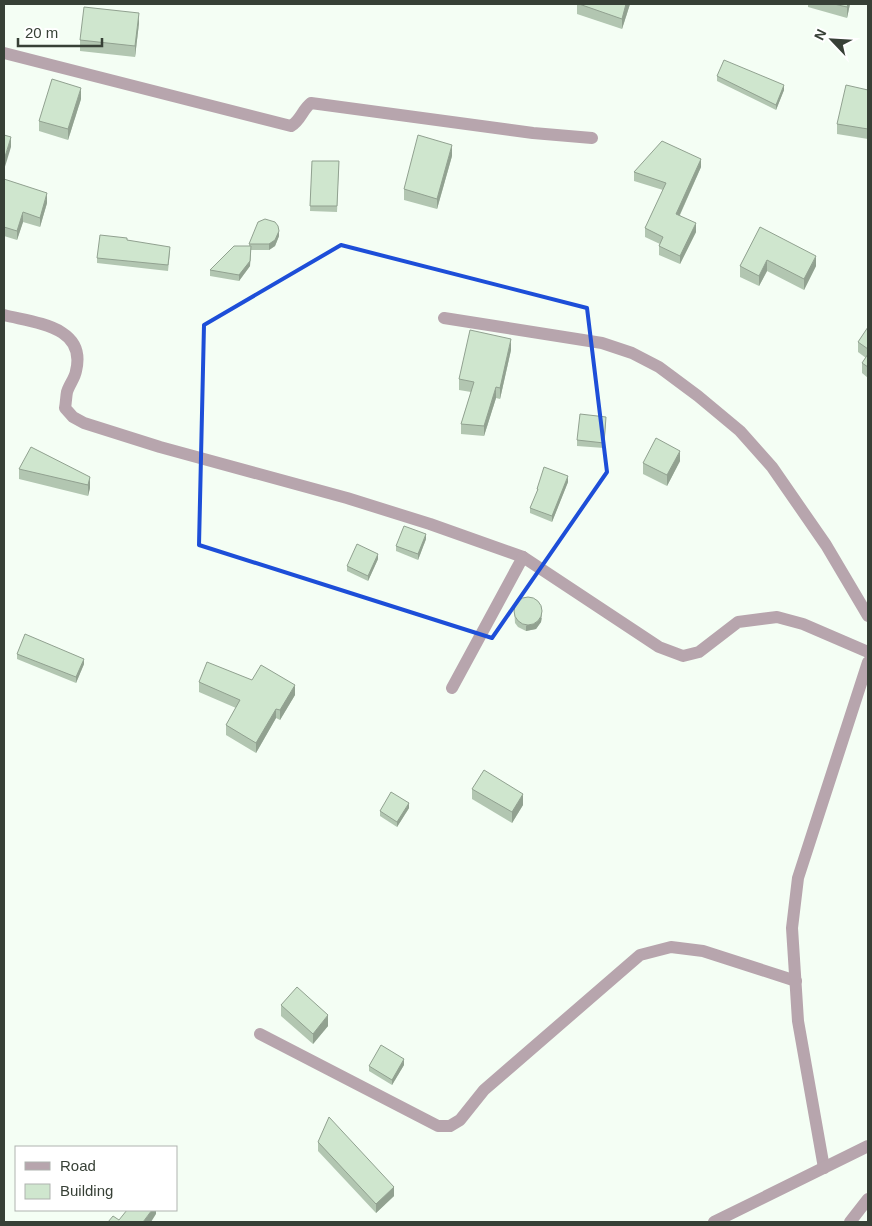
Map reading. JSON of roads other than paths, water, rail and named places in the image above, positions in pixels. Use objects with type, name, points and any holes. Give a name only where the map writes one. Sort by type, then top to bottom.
[{"type":"street","points":[[4,53],[292,126],[311,104],[533,133],[592,138]]},
{"type":"street","points":[[4,315],[53,328],[72,339],[78,356],[76,372],[67,391],[66,408],[84,424],[160,447],[347,498],[523,557],[659,647],[683,656],[699,652],[738,622],[777,617],[802,624],[868,652]]},
{"type":"street","points":[[444,318],[602,343],[632,353],[659,367],[740,431],[772,467],[826,545],[868,616]]},
{"type":"street","points":[[452,688],[523,557]]},
{"type":"street","points":[[824,1168],[798,1021],[792,928],[798,878],[868,662]]},
{"type":"street","points":[[260,1034],[438,1126],[450,1126],[460,1120],[484,1090],[640,955],[671,947],[703,951],[796,981]]},
{"type":"street","points":[[714,1222],[868,1146]]},
{"type":"street","points":[[850,1222],[868,1198]]}]
